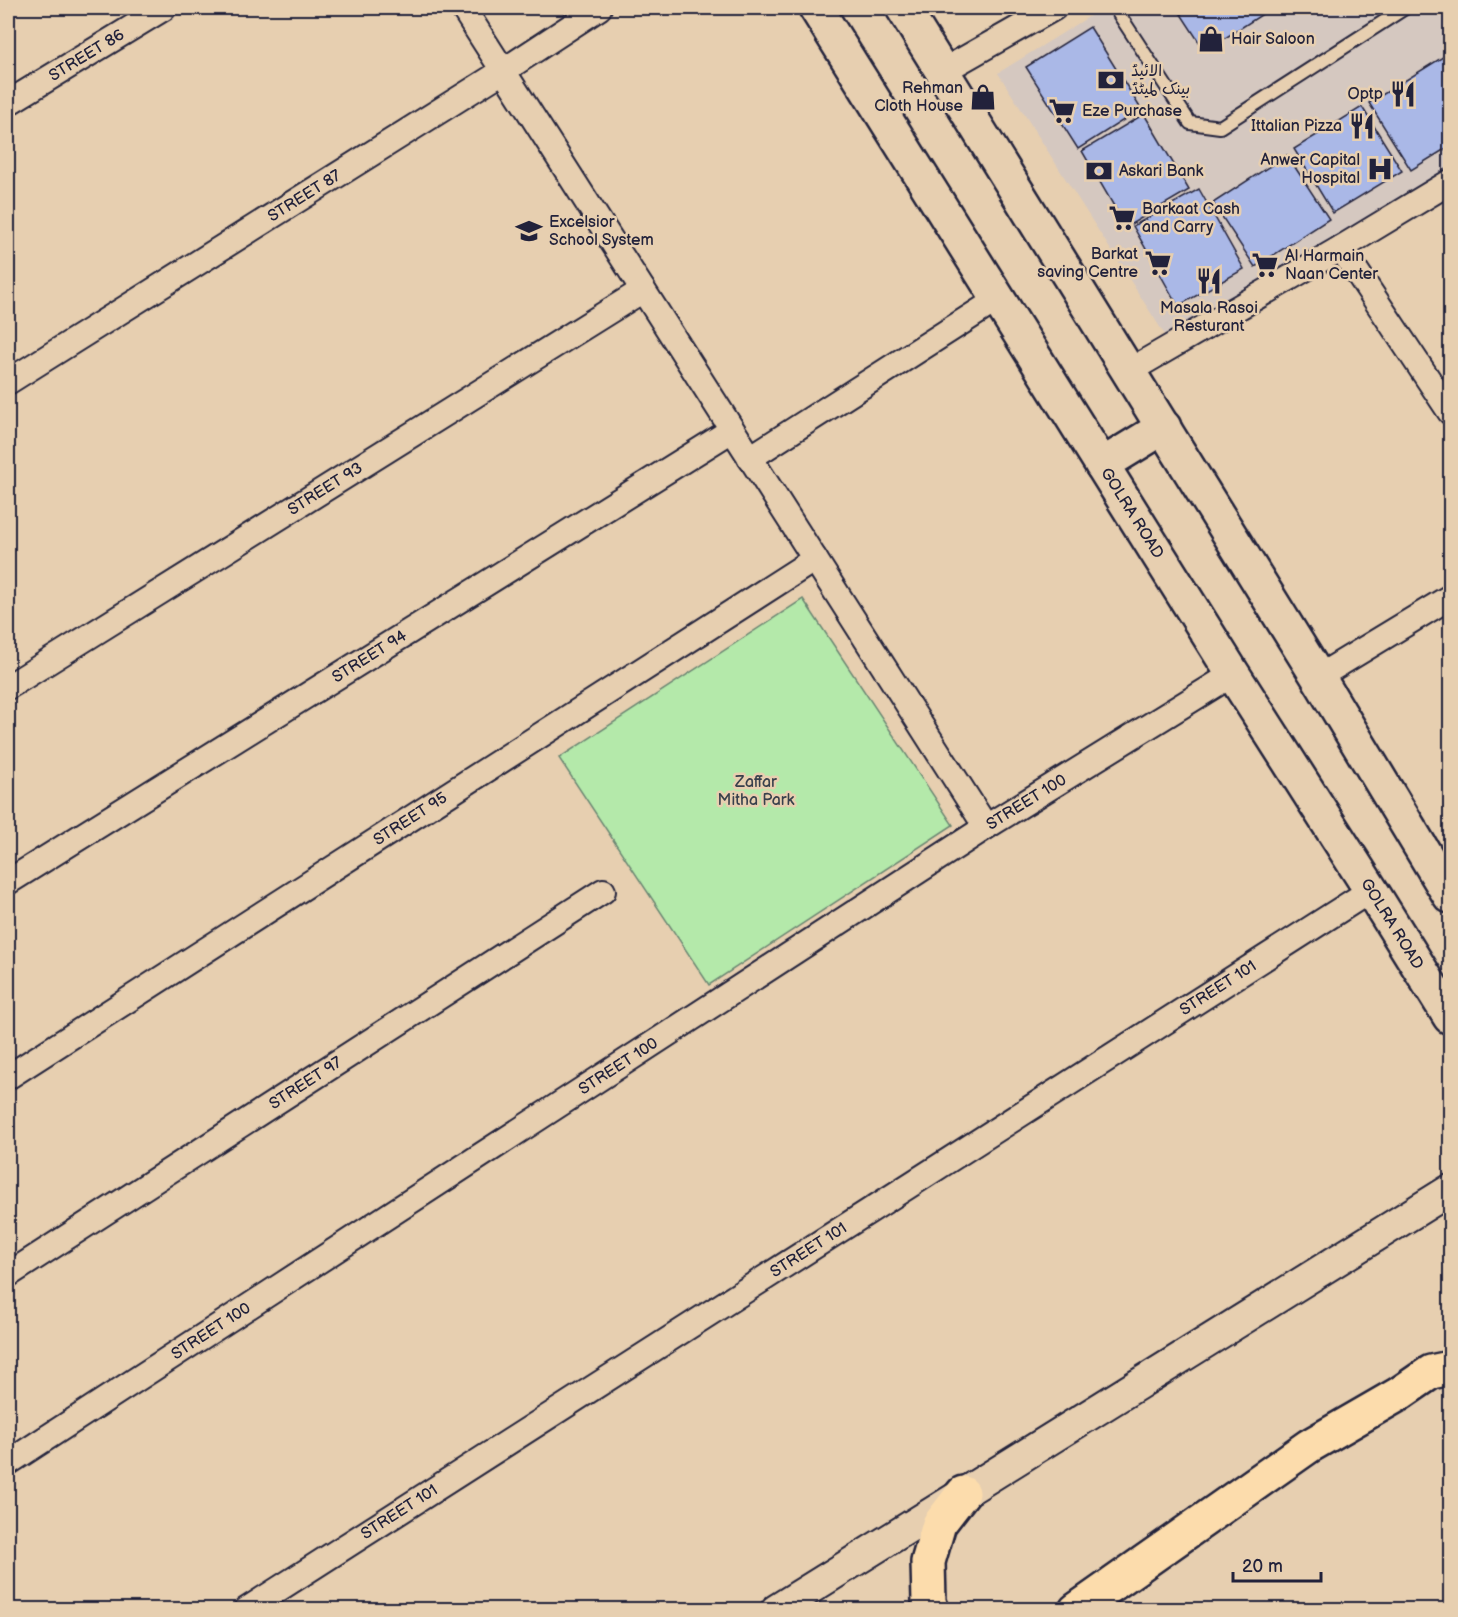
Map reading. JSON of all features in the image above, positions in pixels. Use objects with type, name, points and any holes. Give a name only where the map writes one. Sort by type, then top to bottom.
[{"type":"highway","points":[[1076,1610],[1309,1446],[1399,1394],[1431,1372],[1450,1368]]},
{"type":"highway","points":[[932,1610],[929,1602],[927,1562],[939,1524],[963,1493]]},
{"type":"main road","name":"GOLRA ROAD","points":[[816,8],[1450,1017]]},
{"type":"main road","points":[[903,8],[1318,676],[1450,896]]},
{"type":"main road","points":[[1102,465],[1164,427]]},
{"type":"street","name":"STREET 86","points":[[8,103],[164,8]]},
{"type":"street","points":[[463,8],[986,827]]},
{"type":"street","name":"STREET 87","points":[[8,382],[503,71],[599,8]]},
{"type":"street","points":[[943,71],[1054,8]]},
{"type":"street","points":[[1129,370],[1341,248],[1450,182]]},
{"type":"street","points":[[1341,248],[1447,401]]},
{"type":"street","name":"STREET 93","points":[[8,687],[643,290]]},
{"type":"street","points":[[750,458],[998,299]]},
{"type":"street","name":"STREET 94","points":[[8,882],[732,430]]},
{"type":"street","name":"STREET 95","points":[[8,1077],[815,559]]},
{"type":"street","points":[[1318,676],[1450,597]]},
{"type":"street","name":"STREET 100","points":[[8,1463],[986,827],[1233,674]]},
{"type":"street","name":"STREET 101","points":[[246,1610],[1371,890]]},
{"type":"street","name":"STREET 97","points":[[8,1275],[603,891]]},
{"type":"street","points":[[776,1610],[1450,1190]]},
{"type":"lane","points":[[1115,8],[1190,123],[1220,127],[1406,8]]},
{"type":"shaded area","points":[[1103,8],[1450,8],[1450,167],[1172,346],[998,73]]},
{"type":"green space","name":"Zaffar Mitha Park","points":[[803,599],[953,825],[709,985],[559,758]]},
{"type":"building","points":[[1177,8],[1272,8],[1205,51]]},
{"type":"building","points":[[1090,27],[1141,109],[1078,149],[1026,67]]},
{"type":"building","points":[[1446,55],[1450,62],[1450,146],[1411,170],[1369,103]]},
{"type":"building","points":[[1362,107],[1402,171],[1333,213],[1294,149]]},
{"type":"building","points":[[1144,114],[1189,190],[1126,227],[1082,151]]},
{"type":"building","points":[[1287,155],[1329,219],[1255,267],[1213,203]]},
{"type":"building","points":[[1199,189],[1244,269],[1178,306],[1133,226]]},
{"type":"place","name":"Hair Saloon","points":[[1211,39]]},
{"type":"place","name":"الائیڈ بینک لمیٹڈ","points":[[1111,80]]},
{"type":"place","name":"Optp","points":[[1403,94]]},
{"type":"place","name":"Rehman Cloth House","points":[[983,97]]},
{"type":"place","name":"Eze Purchase","points":[[1062,111]]},
{"type":"place","name":"Ittalian Pizza","points":[[1362,126]]},
{"type":"place","name":"Anwer Capital Hospital","points":[[1380,169]]},
{"type":"place","name":"Askari Bank","points":[[1099,171]]},
{"type":"place","name":"Barkaat Cash and Carry","points":[[1122,218]]},
{"type":"place","name":"Excelsior School System","points":[[529,231]]},
{"type":"place","name":"Barkat saving Centre","points":[[1158,263]]},
{"type":"place","name":"Al Harmain Naan Center","points":[[1265,265]]},
{"type":"place","name":"Masala Rasoi Resturant","points":[[1209,281]]}]
